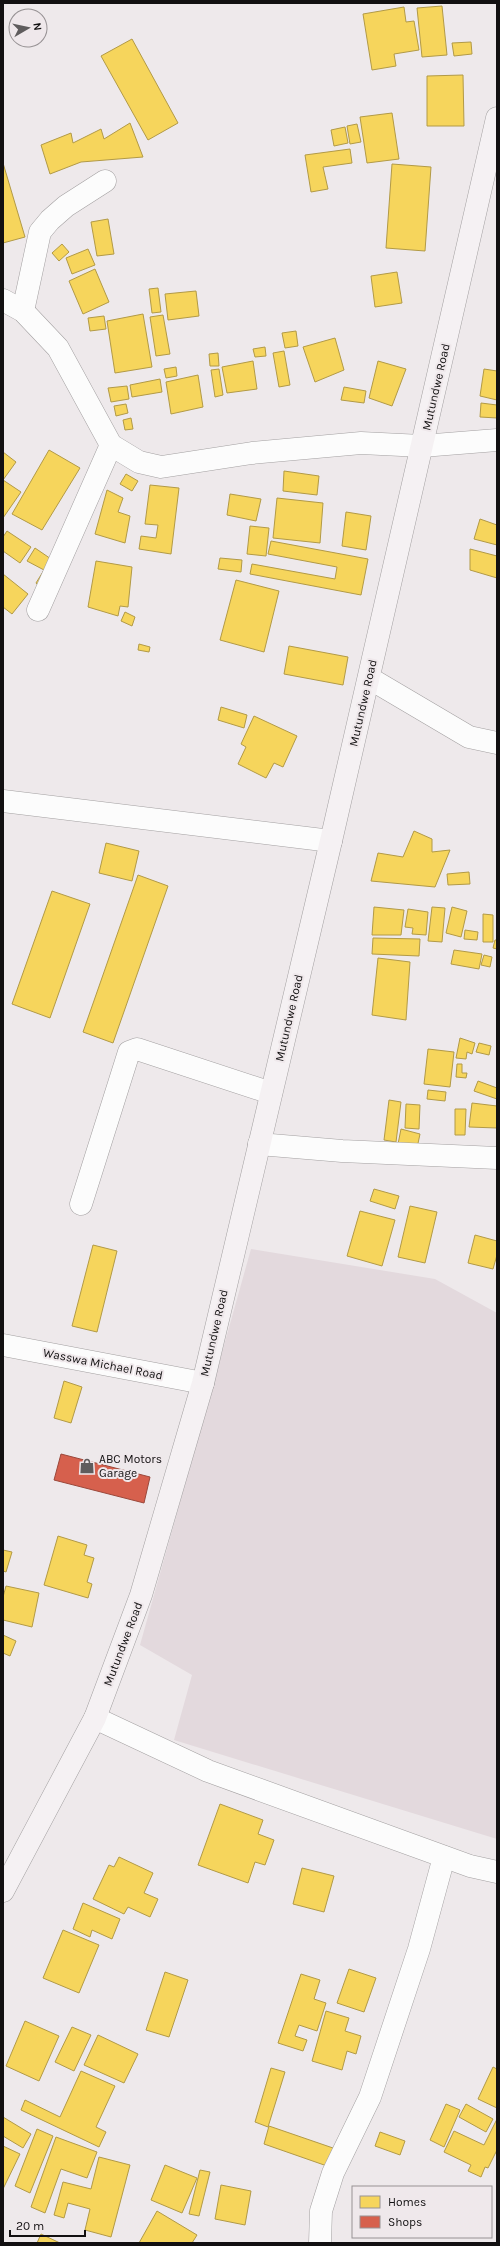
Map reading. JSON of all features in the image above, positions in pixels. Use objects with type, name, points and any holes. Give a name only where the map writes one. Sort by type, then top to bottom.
[{"type":"main road","name":"Mutundwe Road","points":[[3,1891],[95,1718],[141,1595],[202,1383],[331,841],[497,118]]},
{"type":"street","points":[[23,311],[40,232],[50,220],[66,206],[105,181]]},
{"type":"street","points":[[3,300],[23,311],[58,348],[111,445],[139,462],[161,467],[252,453],[361,443],[422,446],[497,440]]},
{"type":"street","points":[[38,610],[111,445]]},
{"type":"street","points":[[369,678],[469,737],[497,743]]},
{"type":"street","points":[[3,801],[331,841]]},
{"type":"street","points":[[81,1204],[129,1052],[137,1049],[271,1093]]},
{"type":"street","points":[[259,1144],[342,1151],[497,1158]]},
{"type":"street","name":"Wasswa Michael Road","points":[[3,1345],[202,1383]]},
{"type":"street","points":[[95,1718],[208,1770],[444,1857],[470,1866],[497,1872]]},
{"type":"street","points":[[320,2243],[321,2211],[333,2173],[370,2097],[419,1949],[444,1857]]},
{"type":"shaded area","points":[[251,1249],[435,1279],[497,1313],[497,1839],[174,1740],[192,1675],[140,1645]]},
{"type":"building: Homes","points":[[442,6],[447,55],[422,57],[417,8]]},
{"type":"building: Homes","points":[[404,7],[406,22],[414,21],[419,50],[394,54],[396,66],[372,70],[363,14]]},
{"type":"building: Homes","points":[[132,39],[178,123],[148,140],[101,56]]},
{"type":"building: Homes","points":[[471,42],[472,54],[454,56],[452,43]]},
{"type":"building: Homes","points":[[463,75],[464,126],[427,126],[427,76]]},
{"type":"building: Homes","points":[[392,113],[399,159],[367,163],[360,117]]},
{"type":"building: Homes","points":[[130,123],[143,157],[81,162],[50,174],[41,145],[71,133],[73,143],[101,129],[104,139]]},
{"type":"building: Homes","points":[[357,124],[361,142],[350,144],[347,126]]},
{"type":"building: Homes","points":[[345,127],[348,143],[334,146],[331,130]]},
{"type":"building: Homes","points":[[350,149],[352,163],[323,167],[328,189],[311,192],[305,155]]},
{"type":"building: Homes","points":[[3,163],[25,237],[3,243]]},
{"type":"building: Homes","points":[[392,164],[431,167],[425,251],[386,248]]},
{"type":"building: Homes","points":[[108,219],[114,254],[97,256],[91,222]]},
{"type":"building: Homes","points":[[62,244],[69,252],[59,261],[52,253]]},
{"type":"building: Homes","points":[[88,249],[95,265],[72,274],[66,258]]},
{"type":"building: Homes","points":[[95,269],[109,302],[83,314],[69,281]]},
{"type":"building: Homes","points":[[397,272],[402,303],[375,307],[371,276]]},
{"type":"building: Homes","points":[[158,288],[161,312],[152,313],[149,289]]},
{"type":"building: Homes","points":[[196,291],[199,316],[168,320],[165,294]]},
{"type":"building: Homes","points":[[143,314],[152,367],[115,373],[107,321]]},
{"type":"building: Homes","points":[[163,315],[170,354],[156,356],[150,317]]},
{"type":"building: Homes","points":[[104,316],[106,329],[90,331],[88,318]]},
{"type":"building: Homes","points":[[296,331],[298,346],[285,348],[282,333]]},
{"type":"building: Homes","points":[[335,338],[344,370],[315,382],[303,347]]},
{"type":"building: Homes","points":[[265,347],[266,356],[255,357],[253,349]]},
{"type":"building: Homes","points":[[284,351],[290,385],[279,387],[273,353]]},
{"type":"building: Homes","points":[[218,353],[219,366],[210,366],[209,354]]},
{"type":"building: Homes","points":[[253,361],[257,389],[227,393],[222,367]]},
{"type":"building: Homes","points":[[378,361],[406,369],[392,406],[369,398]]},
{"type":"building: Homes","points":[[176,367],[177,376],[166,378],[164,369]]},
{"type":"building: Homes","points":[[219,369],[223,395],[215,397],[211,370]]},
{"type":"building: Homes","points":[[484,369],[497,371],[497,400],[480,396]]},
{"type":"building: Homes","points":[[198,375],[203,407],[171,414],[166,382]]},
{"type":"building: Homes","points":[[160,379],[162,392],[132,397],[130,385]]},
{"type":"building: Homes","points":[[127,386],[129,399],[111,402],[108,388]]},
{"type":"building: Homes","points":[[344,387],[366,391],[364,403],[341,400]]},
{"type":"building: Homes","points":[[481,403],[497,405],[497,418],[480,417]]},
{"type":"building: Homes","points":[[126,404],[128,413],[116,416],[114,406]]},
{"type":"building: Homes","points":[[131,418],[133,429],[125,430],[123,420]]},
{"type":"building: Homes","points":[[49,450],[80,468],[42,530],[12,514]]},
{"type":"building: Homes","points":[[3,452],[16,462],[3,480]]},
{"type":"building: Homes","points":[[284,471],[319,476],[317,495],[283,491]]},
{"type":"building: Homes","points":[[126,474],[138,481],[132,491],[120,484]]},
{"type":"building: Homes","points":[[3,480],[21,492],[3,518]]},
{"type":"building: Homes","points":[[150,485],[179,488],[171,554],[139,549],[141,536],[156,538],[158,525],[145,524]]},
{"type":"building: Homes","points":[[107,490],[123,498],[118,512],[130,516],[125,543],[95,534]]},
{"type":"building: Homes","points":[[230,494],[261,499],[256,521],[227,515]]},
{"type":"building: Homes","points":[[277,498],[323,503],[320,543],[273,538]]},
{"type":"building: Homes","points":[[346,512],[371,516],[366,550],[342,546]]},
{"type":"building: Homes","points":[[480,519],[497,525],[497,545],[474,539]]},
{"type":"building: Homes","points":[[250,526],[269,528],[266,556],[247,554]]},
{"type":"building: Homes","points":[[7,531],[31,547],[20,563],[3,551],[3,537]]},
{"type":"building: Homes","points":[[271,541],[368,559],[361,595],[250,574],[252,564],[335,579],[337,567],[268,554]]},
{"type":"building: Homes","points":[[35,548],[54,561],[43,591],[36,583],[44,570],[27,561]]},
{"type":"building: Homes","points":[[470,549],[497,556],[497,578],[470,570]]},
{"type":"building: Homes","points":[[220,558],[242,560],[241,572],[218,569]]},
{"type":"building: Homes","points":[[96,561],[132,567],[128,607],[120,606],[118,616],[88,607]]},
{"type":"building: Homes","points":[[3,574],[28,594],[12,614],[3,607]]},
{"type":"building: Homes","points":[[236,580],[279,591],[264,652],[220,640]]},
{"type":"building: Homes","points":[[125,612],[135,617],[132,626],[121,621]]},
{"type":"building: Homes","points":[[139,644],[150,647],[149,652],[138,650]]},
{"type":"building: Homes","points":[[289,646],[348,657],[343,685],[284,674]]},
{"type":"building: Homes","points":[[221,707],[247,715],[244,728],[218,720]]},
{"type":"building: Homes","points":[[254,716],[297,736],[283,767],[274,763],[266,778],[238,764],[246,747],[241,744]]},
{"type":"building: Homes","points":[[414,831],[432,839],[432,852],[450,850],[435,887],[371,881],[378,853],[403,857]]},
{"type":"building: Homes","points":[[106,843],[139,851],[132,881],[99,873]]},
{"type":"building: Homes","points":[[469,872],[470,884],[448,885],[447,874]]},
{"type":"building: Homes","points":[[138,875],[168,886],[113,1043],[83,1032]]},
{"type":"building: Homes","points":[[52,891],[90,904],[50,1018],[12,1004]]},
{"type":"building: Homes","points":[[374,907],[404,910],[401,935],[372,935]]},
{"type":"building: Homes","points":[[432,907],[445,908],[442,942],[428,941]]},
{"type":"building: Homes","points":[[452,907],[467,911],[461,937],[446,933]]},
{"type":"building: Homes","points":[[408,909],[428,912],[426,935],[412,934],[413,928],[405,927]]},
{"type":"building: Homes","points":[[483,914],[493,915],[493,942],[483,942]]},
{"type":"building: Homes","points":[[465,930],[478,932],[477,940],[464,939]]},
{"type":"building: Homes","points":[[373,938],[420,939],[419,956],[372,954]]},
{"type":"building: Homes","points":[[495,940],[497,940],[497,949],[493,948]]},
{"type":"building: Homes","points":[[454,950],[482,954],[479,969],[451,964]]},
{"type":"building: Homes","points":[[484,955],[492,957],[490,967],[481,965]]},
{"type":"building: Homes","points":[[378,958],[410,962],[406,1020],[372,1015]]},
{"type":"building: Homes","points":[[460,1038],[475,1043],[472,1054],[467,1052],[466,1059],[456,1058]]},
{"type":"building: Homes","points":[[479,1043],[491,1046],[489,1055],[476,1052]]},
{"type":"building: Homes","points":[[428,1049],[454,1052],[450,1087],[424,1084]]},
{"type":"building: Homes","points":[[457,1064],[462,1064],[462,1073],[467,1073],[466,1078],[456,1077]]},
{"type":"building: Homes","points":[[478,1081],[497,1088],[497,1099],[474,1091]]},
{"type":"building: Homes","points":[[428,1090],[446,1092],[445,1101],[427,1099]]},
{"type":"building: Homes","points":[[389,1100],[401,1102],[396,1142],[384,1140]]},
{"type":"building: Homes","points":[[472,1103],[497,1106],[497,1128],[469,1127]]},
{"type":"building: Homes","points":[[406,1104],[420,1105],[419,1129],[405,1128]]},
{"type":"building: Homes","points":[[455,1109],[466,1109],[465,1135],[455,1135]]},
{"type":"building: Homes","points":[[401,1129],[420,1134],[417,1148],[398,1144]]},
{"type":"building: Homes","points":[[374,1189],[399,1196],[395,1209],[370,1201]]},
{"type":"building: Homes","points":[[410,1206],[437,1212],[425,1263],[398,1257]]},
{"type":"building: Homes","points":[[360,1211],[395,1220],[382,1266],[347,1256]]},
{"type":"building: Homes","points":[[475,1235],[497,1241],[497,1255],[493,1269],[468,1263]]},
{"type":"building: Homes","points":[[93,1245],[117,1251],[97,1332],[72,1326]]},
{"type":"building: Homes","points":[[64,1381],[82,1387],[71,1423],[54,1418]]},
{"type":"building: Homes","points":[[58,1536],[87,1545],[84,1555],[94,1558],[87,1582],[92,1584],[88,1598],[44,1585]]},
{"type":"building: Homes","points":[[3,1550],[12,1552],[6,1572],[3,1571]]},
{"type":"building: Homes","points":[[6,1586],[39,1593],[32,1627],[3,1620],[3,1597]]},
{"type":"building: Homes","points":[[3,1635],[16,1641],[10,1656],[3,1653]]},
{"type":"building: Homes","points":[[220,1804],[263,1820],[258,1834],[274,1840],[265,1865],[255,1862],[248,1883],[198,1865]]},
{"type":"building: Homes","points":[[119,1857],[153,1873],[144,1893],[158,1899],[150,1917],[128,1907],[124,1914],[93,1899],[109,1865],[114,1867]]},
{"type":"building: Homes","points":[[302,1868],[334,1876],[324,1912],[293,1904]]},
{"type":"building: Homes","points":[[83,1903],[120,1919],[112,1939],[92,1930],[90,1937],[73,1929]]},
{"type":"building: Homes","points":[[63,1930],[99,1945],[79,1993],[43,1978]]},
{"type":"building: Homes","points":[[349,1969],[376,1978],[364,2012],[337,2003]]},
{"type":"building: Homes","points":[[165,1972],[188,1980],[169,2037],[146,2030]]},
{"type":"building: Homes","points":[[301,1974],[320,1980],[314,1999],[326,2003],[317,2031],[299,2025],[295,2036],[307,2040],[303,2051],[278,2043]]},
{"type":"building: Homes","points":[[326,2011],[349,2018],[345,2031],[361,2036],[356,2054],[347,2051],[342,2070],[312,2061]]},
{"type":"building: Homes","points":[[25,2021],[59,2036],[39,2081],[6,2066]]},
{"type":"building: Homes","points":[[72,2027],[91,2035],[74,2071],[55,2062]]},
{"type":"building: Homes","points":[[98,2035],[138,2054],[124,2083],[84,2065]]},
{"type":"building: Homes","points":[[493,2067],[497,2069],[497,2108],[478,2099]]},
{"type":"building: Homes","points":[[271,2068],[285,2072],[268,2127],[255,2122]]},
{"type":"building: Homes","points":[[81,2071],[115,2086],[96,2127],[106,2132],[99,2147],[21,2110],[25,2100],[60,2117]]},
{"type":"building: Homes","points":[[446,2104],[460,2110],[444,2147],[430,2140]]},
{"type":"building: Homes","points":[[466,2104],[493,2119],[486,2132],[459,2117]]},
{"type":"building: Homes","points":[[3,2117],[31,2134],[23,2148],[3,2136]]},
{"type":"building: Homes","points":[[497,2119],[497,2150],[488,2168],[485,2167],[481,2177],[468,2171],[471,2165],[444,2152],[454,2131],[484,2145]]},
{"type":"building: Homes","points":[[269,2126],[333,2148],[327,2166],[264,2144]]},
{"type":"building: Homes","points":[[37,2129],[53,2136],[30,2193],[15,2186]]},
{"type":"building: Homes","points":[[380,2132],[405,2141],[400,2155],[375,2146]]},
{"type":"building: Homes","points":[[56,2137],[97,2152],[87,2178],[61,2169],[45,2213],[31,2207]]},
{"type":"building: Homes","points":[[3,2146],[20,2154],[3,2189]]},
{"type":"building: Homes","points":[[99,2157],[130,2165],[111,2237],[85,2230],[90,2209],[68,2203],[64,2218],[54,2215],[63,2182],[91,2189]]},
{"type":"building: Homes","points":[[165,2165],[197,2178],[182,2213],[151,2200]]},
{"type":"building: Homes","points":[[200,2170],[210,2172],[199,2216],[189,2214]]},
{"type":"building: Homes","points":[[221,2185],[251,2191],[245,2225],[215,2219]]},
{"type":"building: Homes","points":[[157,2211],[197,2235],[192,2243],[139,2243]]},
{"type":"building: Homes","points":[[41,2234],[60,2243],[37,2243]]},
{"type":"building: Shops","points":[[61,1454],[150,1477],[144,1503],[54,1480]]},
{"type":"place","name":"ABC Motors Garage","points":[[87,1466]]}]
